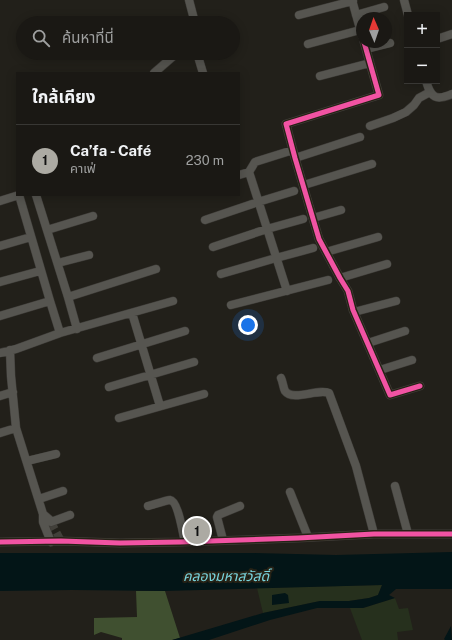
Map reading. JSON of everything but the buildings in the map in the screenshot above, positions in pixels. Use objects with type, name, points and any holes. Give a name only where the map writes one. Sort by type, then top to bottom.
[{"type":"street","points":[[189,0],[193,16]]},
{"type":"street","points":[[299,16],[352,0],[356,15]]},
{"type":"street","points":[[404,0],[407,12]]},
{"type":"street","points":[[365,12],[384,6]]},
{"type":"street","points":[[308,44],[356,34]]},
{"type":"street","points":[[440,38],[452,34]]},
{"type":"street","points":[[366,48],[379,95],[286,124],[319,239],[348,291],[354,312],[390,395],[420,386]]},
{"type":"street","points":[[155,72],[169,60]]},
{"type":"street","points":[[199,60],[203,72]]},
{"type":"street","points":[[320,76],[370,63]]},
{"type":"street","points":[[427,84],[430,92],[435,97],[440,98],[452,94]]},
{"type":"street","points":[[370,126],[406,112],[419,98],[430,92]]},
{"type":"street","points":[[240,175],[249,172],[255,162],[294,154],[360,137]]},
{"type":"street","points":[[304,185],[372,164]]},
{"type":"street","points":[[249,172],[286,291]]},
{"type":"street","points":[[204,220],[294,191]]},
{"type":"street","points":[[0,201],[16,196]]},
{"type":"street","points":[[19,196],[40,271],[60,334]]},
{"type":"street","points":[[36,196],[77,329]]},
{"type":"street","points":[[313,218],[341,210]]},
{"type":"street","points":[[47,230],[93,216]]},
{"type":"street","points":[[213,247],[303,219]]},
{"type":"street","points":[[326,252],[378,236]]},
{"type":"street","points":[[0,246],[31,237]]},
{"type":"street","points":[[221,274],[314,248]]},
{"type":"street","points":[[58,263],[89,255]]},
{"type":"street","points":[[340,278],[387,264]]},
{"type":"street","points":[[68,296],[156,269]]},
{"type":"street","points":[[0,282],[40,271]]},
{"type":"street","points":[[231,305],[328,280]]},
{"type":"street","points":[[354,312],[396,300]]},
{"type":"street","points":[[0,316],[50,301]]},
{"type":"street","points":[[0,353],[173,301]]},
{"type":"street","points":[[132,313],[160,406]]},
{"type":"street","points":[[97,358],[185,331]]},
{"type":"street","points":[[368,343],[405,331]]},
{"type":"street","points":[[10,350],[12,392],[16,428],[43,514],[43,522],[51,542]]},
{"type":"street","points":[[380,370],[412,360]]},
{"type":"street","points":[[109,387],[194,362]]},
{"type":"street","points":[[281,378],[286,391],[289,394],[301,395],[321,391],[326,391],[329,393],[356,466],[374,534]]},
{"type":"street","points":[[0,396],[12,392]]},
{"type":"street","points":[[119,418],[204,394]]},
{"type":"street","points":[[0,433],[16,428]]},
{"type":"street","points":[[27,462],[56,454]]},
{"type":"street","points":[[395,486],[408,534]]},
{"type":"street","points":[[38,499],[63,491]]},
{"type":"street","points":[[290,492],[308,537]]},
{"type":"street","points":[[148,506],[172,500],[177,508],[185,542]]},
{"type":"street","points":[[223,540],[217,517],[218,515],[240,506]]},
{"type":"street","points":[[43,514],[51,522],[70,515]]},
{"type":"street","points":[[0,542],[185,542],[374,534],[452,534]]},
{"type":"green space","points":[[382,585],[378,595],[369,598],[349,601],[320,601],[263,613],[257,588]]},
{"type":"green space","points":[[136,591],[165,591],[180,638],[172,640],[122,640],[122,638],[101,632],[94,635],[94,618],[137,617]]},
{"type":"green space","points":[[395,598],[399,609],[408,608],[413,630],[397,632],[398,640],[362,640],[350,608],[363,608]]},
{"type":"water","name":"คลองมหาสวัสดิ์","points":[[452,552],[452,589],[396,589],[389,595],[395,598],[363,608],[317,608],[270,620],[209,640],[172,640],[263,613],[320,601],[349,601],[369,598],[378,595],[382,585],[165,591],[0,591],[0,553],[255,553],[336,555]]},
{"type":"water","points":[[285,593],[288,595],[289,603],[272,605],[272,595]]},
{"type":"water","points":[[451,626],[452,640],[445,640],[444,639]]},
{"type":"tunnel","points":[[51,522],[61,541]]},
{"type":"cycle path","points":[[366,48],[379,95],[286,124],[319,239],[348,291],[353,310],[390,395],[420,386]]},
{"type":"cycle path","points":[[0,542],[180,542],[374,534],[452,534]]},
{"type":"place","name":"Ca’fa - Café","points":[[197,531]]}]
